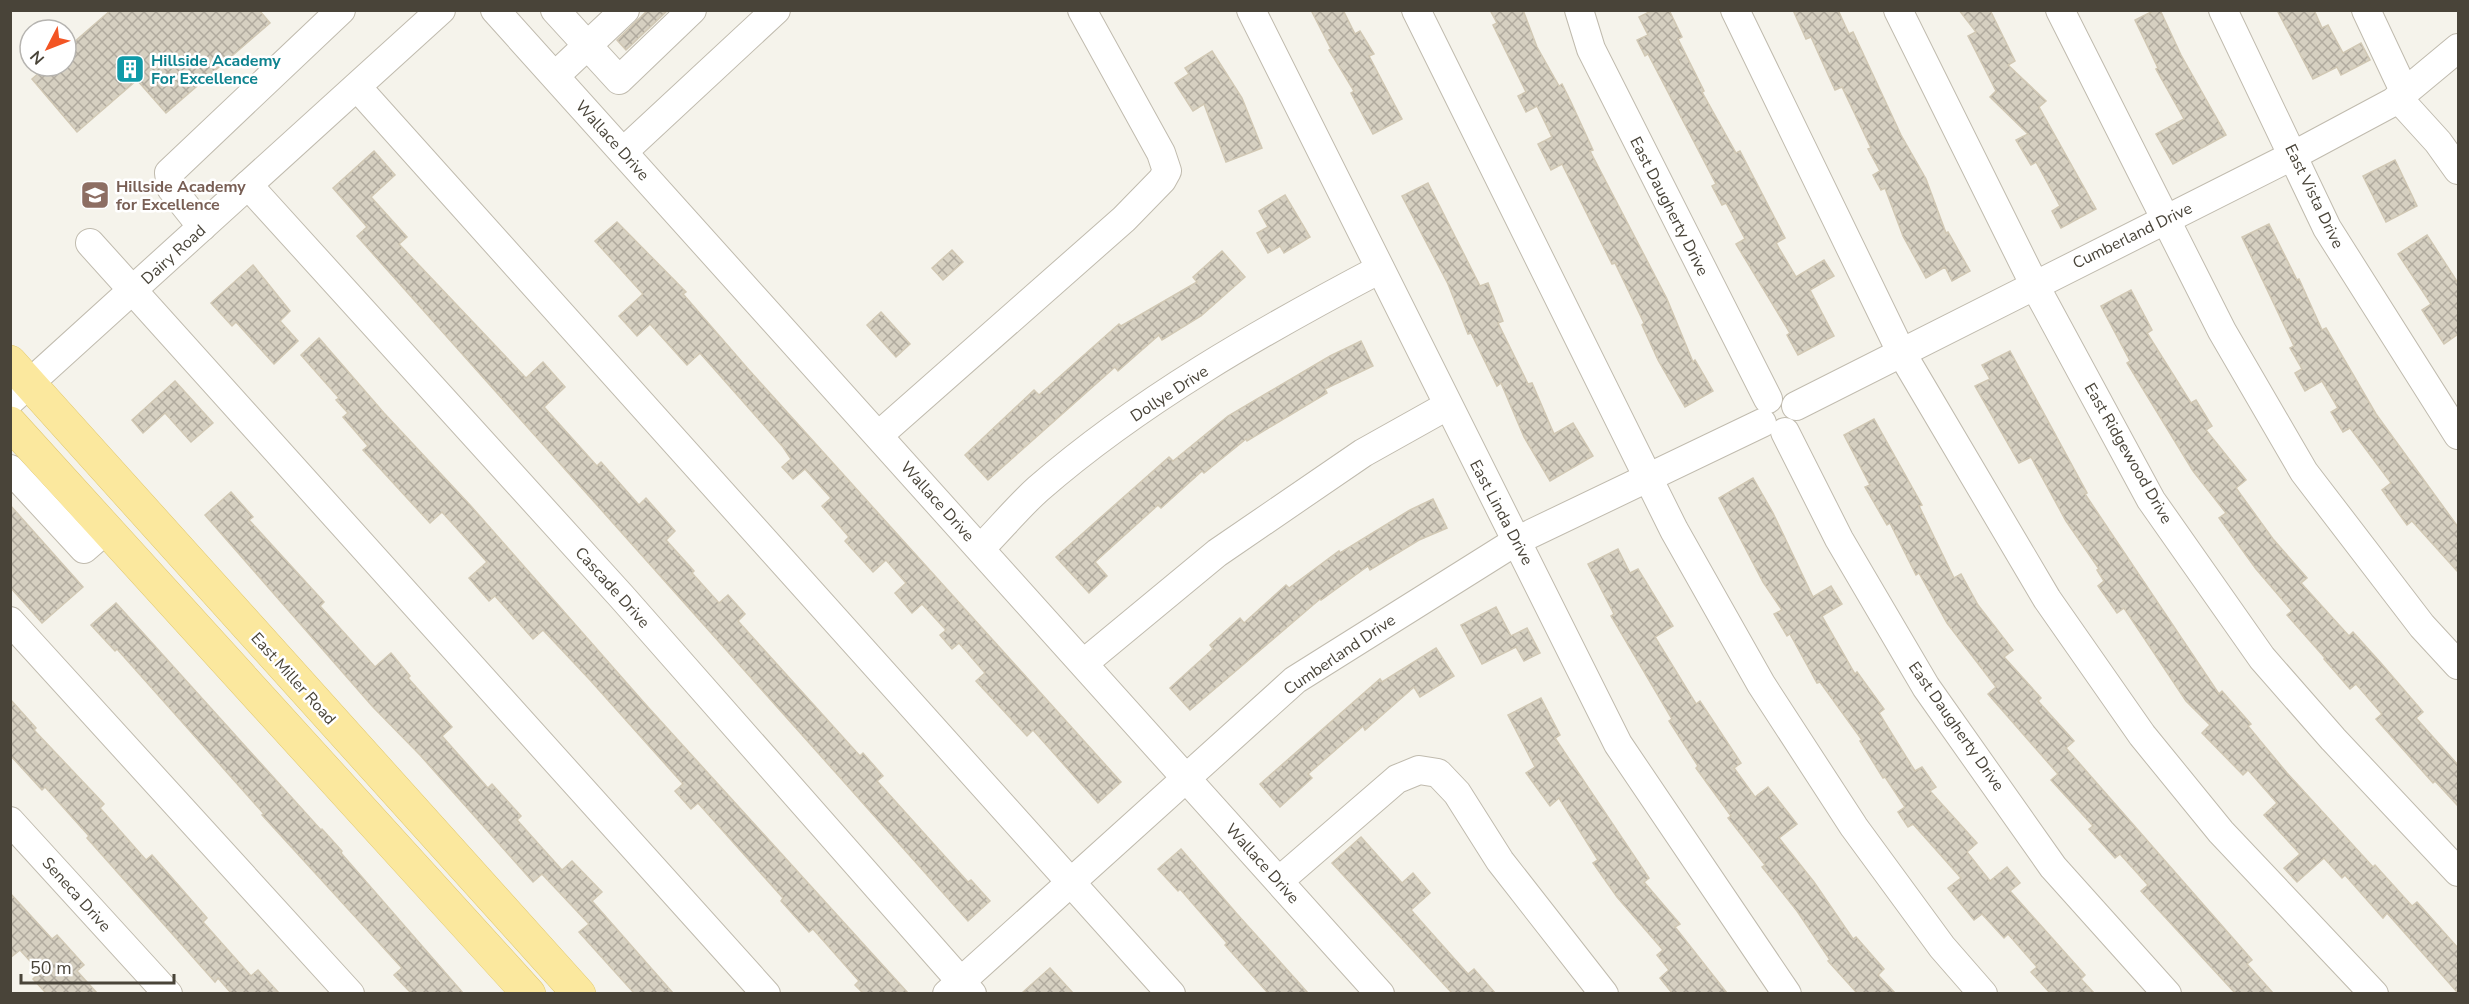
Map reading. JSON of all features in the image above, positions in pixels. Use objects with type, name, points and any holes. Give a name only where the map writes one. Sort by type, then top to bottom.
[{"type":"main road","name":"East Miller Road","points":[[17,382],[373,765],[579,993]]},
{"type":"main road","points":[[10,423],[529,993]]},
{"type":"main road","points":[[345,791],[373,765]]},
{"type":"street","points":[[202,227],[171,188],[169,173],[341,10]]},
{"type":"street","name":"Dairy Road","points":[[17,382],[133,290],[441,10]]},
{"type":"street","name":"Wallace Drive","points":[[495,10],[1380,993]]},
{"type":"street","points":[[555,10],[619,80],[692,10]]},
{"type":"street","points":[[555,76],[626,10]]},
{"type":"street","points":[[623,152],[776,10]]},
{"type":"street","points":[[879,435],[1124,219],[1162,180],[1167,171],[1161,153],[1082,10]]},
{"type":"street","name":"East Linda Drive","points":[[1251,10],[1618,744],[1788,993]]},
{"type":"street","points":[[1416,10],[1685,551],[1761,684],[1854,827],[1942,947],[1983,993]]},
{"type":"street","name":"East Daugherty Drive","points":[[1579,10],[1591,49],[1772,418],[1839,539],[1926,687],[2053,867],[2168,993]]},
{"type":"street","points":[[1735,10],[1901,352],[2047,599],[2142,735],[2221,832],[2374,993]]},
{"type":"street","name":"East Ridgewood Drive","points":[[1898,10],[2034,284],[2151,500],[2262,658],[2333,739],[2458,872]]},
{"type":"street","points":[[2061,10],[2222,332],[2304,472],[2422,626],[2458,665]]},
{"type":"street","name":"East Vista Drive","points":[[2223,10],[2327,228],[2458,435]]},
{"type":"street","points":[[2366,10],[2401,95],[2458,170]]},
{"type":"street","name":"Cumberland Drive","points":[[960,989],[1071,882],[1295,680],[1518,540],[1772,418],[1782,395],[1796,406],[2034,284],[2294,155],[2401,95],[2458,48]]},
{"type":"street","points":[[357,87],[1171,993]]},
{"type":"street","name":"Cascade Drive","points":[[248,185],[630,606],[960,989]]},
{"type":"street","points":[[90,243],[766,993]]},
{"type":"street","name":"Dollye Drive","points":[[981,548],[1038,489],[1126,422],[1271,327],[1380,269]]},
{"type":"street","points":[[1084,663],[1216,553],[1363,453],[1447,406]]},
{"type":"street","points":[[10,469],[84,549],[107,529]]},
{"type":"street","points":[[10,621],[350,993]]},
{"type":"street","points":[[1279,881],[1397,779],[1419,770],[1438,773],[1457,793],[1500,861],[1604,993]]},
{"type":"street","name":"Seneca Drive","points":[[10,821],[168,993]]},
{"type":"building","name":"Hillside Academy For Excellence","points":[[111,10],[259,10],[270,23],[166,113],[137,80],[77,132],[32,79],[78,78],[78,39]]},
{"type":"building","points":[[648,10],[668,10],[626,50],[617,40]]},
{"type":"building","points":[[1311,10],[1343,10],[1355,34],[1360,31],[1374,54],[1369,56],[1402,119],[1373,134],[1351,93],[1354,91],[1329,50],[1331,49]]},
{"type":"building","points":[[1490,10],[1523,10],[1537,47],[1559,86],[1562,84],[1593,150],[1590,151],[1667,299],[1693,362],[1695,360],[1713,391],[1685,407],[1658,360],[1642,325],[1644,323],[1615,263],[1612,264],[1562,164],[1551,170],[1538,144],[1552,137],[1537,106],[1526,112],[1518,96],[1526,92],[1493,25],[1497,23]]},
{"type":"building","points":[[1653,10],[1669,10],[1682,37],[1678,39],[1704,91],[1702,92],[1736,153],[1740,151],[1785,238],[1776,243],[1796,277],[1824,260],[1834,276],[1810,290],[1834,336],[1798,355],[1787,335],[1790,333],[1736,244],[1745,239],[1726,203],[1722,205],[1712,186],[1716,184],[1648,54],[1645,56],[1637,40],[1648,35],[1639,17]]},
{"type":"building","points":[[1793,10],[1838,10],[1849,34],[1853,32],[1901,135],[1926,179],[1946,233],[1948,232],[1970,271],[1952,281],[1945,267],[1926,278],[1903,236],[1885,188],[1881,190],[1873,175],[1880,171],[1868,149],[1871,148],[1842,87],[1835,90],[1811,37],[1806,39]]},
{"type":"building","points":[[1959,10],[1990,10],[2015,61],[2008,65],[2046,101],[2039,107],[2096,209],[2061,228],[2052,211],[2060,206],[2036,162],[2031,165],[2016,140],[2028,134],[1990,97],[1996,91],[1968,36],[1976,32]]},
{"type":"building","points":[[2155,10],[2160,10],[2181,55],[2226,135],[2173,164],[2156,134],[2184,119],[2156,69],[2158,68],[2135,20]]},
{"type":"building","points":[[2277,10],[2314,10],[2322,28],[2328,25],[2343,53],[2361,43],[2370,60],[2341,75],[2337,67],[2313,79]]},
{"type":"building","points":[[1212,51],[1242,98],[1262,148],[1226,162],[1204,104],[1193,111],[1175,83],[1189,74],[1185,68]]},
{"type":"building","points":[[374,151],[395,175],[371,197],[407,237],[399,244],[526,378],[543,362],[565,387],[544,407],[597,466],[601,462],[639,505],[646,498],[675,531],[666,540],[694,571],[692,573],[719,603],[728,595],[745,614],[738,621],[860,756],[863,753],[883,776],[877,781],[968,882],[971,880],[990,901],[968,921],[357,236],[367,227],[333,188]]},
{"type":"building","points":[[2395,160],[2417,206],[2386,222],[2363,176]]},
{"type":"building","points":[[1428,183],[1480,286],[1488,283],[1503,321],[1498,323],[1528,384],[1532,383],[1554,434],[1573,423],[1593,456],[1550,481],[1524,437],[1501,383],[1497,386],[1471,333],[1468,334],[1448,284],[1402,196]]},
{"type":"building","points":[[1285,195],[1310,237],[1284,253],[1280,246],[1268,253],[1257,233],[1268,227],[1259,211]]},
{"type":"building","points":[[617,222],[686,292],[683,294],[749,370],[1121,782],[1098,803],[1033,730],[1027,736],[976,681],[985,673],[959,643],[952,649],[940,635],[946,630],[922,604],[912,613],[895,593],[906,583],[886,560],[873,572],[845,541],[849,537],[822,506],[831,498],[805,469],[793,479],[782,467],[791,459],[783,447],[700,353],[687,365],[650,324],[637,336],[619,316],[643,294],[595,241]]},
{"type":"building","points":[[2269,224],[2297,280],[2299,279],[2322,330],[2326,328],[2376,414],[2458,527],[2458,572],[2412,521],[2407,525],[2382,490],[2391,483],[2350,428],[2343,432],[2331,412],[2338,408],[2322,381],[2305,391],[2295,373],[2302,369],[2290,348],[2294,346],[2242,237]]},
{"type":"building","points":[[2427,235],[2458,283],[2458,334],[2444,344],[2422,310],[2431,304],[2398,254]]},
{"type":"building","points":[[952,250],[963,262],[943,280],[932,268]]},
{"type":"building","points":[[1222,251],[1245,277],[1201,316],[1162,340],[1159,335],[1118,371],[1115,367],[988,480],[965,455],[1034,390],[1039,395],[1119,324],[1121,326],[1197,282],[1193,277]]},
{"type":"building","points":[[253,265],[290,311],[280,321],[298,341],[274,364],[236,322],[232,326],[211,303]]},
{"type":"building","points":[[2131,290],[2152,330],[2147,333],[2191,403],[2196,400],[2212,426],[2206,430],[2246,480],[2236,488],[2273,539],[2307,578],[2301,583],[2349,636],[2353,632],[2380,662],[2423,712],[2416,718],[2458,765],[2458,806],[2435,781],[2433,783],[2376,719],[2382,714],[2356,684],[2350,689],[2287,615],[2292,611],[2256,569],[2219,518],[2226,513],[2193,471],[2127,363],[2130,361],[2101,306]]},
{"type":"building","points":[[881,312],[910,344],[896,357],[867,325]]},
{"type":"building","points":[[319,338],[647,706],[908,993],[863,993],[855,985],[859,981],[813,929],[809,932],[781,901],[783,898],[698,803],[691,809],[675,791],[683,784],[543,630],[533,639],[495,596],[489,601],[469,578],[487,562],[442,512],[430,523],[363,450],[368,446],[343,417],[348,413],[336,400],[339,398],[301,355]]},
{"type":"building","points":[[1361,341],[1373,366],[1325,389],[1327,393],[1247,441],[1246,439],[1204,473],[1202,471],[1161,508],[1158,505],[1095,562],[1107,576],[1089,593],[1056,557],[1169,457],[1173,461],[1228,416],[1330,356]]},
{"type":"building","points":[[2010,351],[2087,493],[2085,494],[2219,694],[2222,691],[2251,724],[2248,726],[2287,773],[2373,867],[2375,865],[2412,906],[2417,902],[2458,948],[2458,993],[2387,913],[2383,918],[2345,875],[2342,878],[2324,858],[2297,882],[2284,868],[2300,854],[2264,815],[2277,803],[2248,770],[2243,775],[2202,733],[2210,725],[2186,701],[2124,608],[2117,613],[2098,586],[2104,581],[2097,570],[2099,569],[2066,521],[2031,457],[2019,463],[1975,386],[1990,379],[1982,365]]},
{"type":"building","points":[[175,381],[213,423],[191,442],[165,413],[143,433],[132,420]]},
{"type":"building","points":[[1874,419],[1922,505],[1919,506],[1954,578],[1961,574],[1978,605],[2013,650],[2004,657],[2041,698],[2038,701],[2074,741],[2066,748],[2252,960],[2247,964],[2273,993],[2235,993],[2141,891],[2148,885],[2120,854],[2115,858],[2089,829],[2093,826],[2051,780],[2058,774],[1988,694],[1996,687],[1947,623],[1919,573],[1916,575],[1890,523],[1887,525],[1865,487],[1870,485],[1844,435]]},
{"type":"building","points":[[1753,478],[1773,513],[1813,597],[1831,586],[1842,604],[1822,616],[1855,674],[1857,672],[1884,709],[1879,713],[1915,771],[1922,767],[1936,787],[1930,791],[1977,843],[1967,852],[1990,881],[2007,867],[2020,883],[2010,891],[2085,975],[2081,979],[2094,993],[2050,993],[2031,972],[2037,967],[2008,934],[2004,938],[1982,914],[1974,920],[1948,888],[1961,878],[1913,824],[1908,827],[1898,812],[1905,807],[1885,777],[1883,778],[1860,741],[1862,740],[1820,682],[1817,683],[1790,634],[1787,636],[1774,614],[1782,610],[1763,582],[1719,498]]},
{"type":"building","points":[[231,492],[253,517],[249,520],[324,602],[320,606],[375,667],[391,653],[410,676],[408,678],[452,727],[442,736],[488,788],[492,784],[521,816],[517,820],[562,870],[572,861],[602,892],[592,901],[673,993],[634,993],[579,932],[589,924],[542,874],[533,882],[420,755],[373,707],[205,515]]},
{"type":"building","points":[[1433,499],[1447,528],[1419,540],[1370,570],[1368,566],[1320,599],[1190,710],[1170,688],[1213,649],[1210,645],[1240,618],[1244,623],[1286,585],[1289,588],[1339,551],[1340,553],[1410,510]]},
{"type":"building","points":[[10,505],[83,587],[42,623],[10,587]]},
{"type":"building","points":[[1618,549],[1630,573],[1638,569],[1673,626],[1655,637],[1696,704],[1700,701],[1741,763],[1734,768],[1755,797],[1768,787],[1797,824],[1779,838],[1814,882],[1853,939],[1856,937],[1884,969],[1878,975],[1895,993],[1857,993],[1828,961],[1830,960],[1797,911],[1762,867],[1765,865],[1728,818],[1731,816],[1696,768],[1698,766],[1669,721],[1672,719],[1611,616],[1614,614],[1588,564]]},
{"type":"building","points":[[116,603],[342,851],[341,853],[463,993],[411,993],[394,975],[402,968],[262,815],[264,814],[117,649],[115,651],[91,625]]},
{"type":"building","points":[[1496,607],[1511,636],[1527,628],[1540,653],[1524,661],[1516,647],[1482,664],[1461,625]]},
{"type":"building","points":[[1436,648],[1454,676],[1420,697],[1414,687],[1365,730],[1363,726],[1308,774],[1312,778],[1280,807],[1260,784],[1380,679],[1382,682]]},
{"type":"building","points":[[1541,698],[1560,735],[1555,738],[1649,878],[1644,882],[1680,924],[1675,927],[1727,993],[1672,993],[1660,978],[1669,970],[1657,955],[1663,950],[1617,897],[1593,863],[1598,860],[1559,798],[1550,806],[1526,773],[1535,767],[1508,715]]},
{"type":"building","points":[[10,699],[36,728],[34,730],[104,804],[100,808],[146,860],[152,855],[207,918],[203,922],[251,976],[258,970],[279,993],[231,993],[218,978],[215,982],[87,838],[89,836],[45,787],[42,790],[10,755]]},
{"type":"building","points":[[1361,837],[1402,883],[1413,873],[1430,893],[1411,910],[1468,974],[1474,969],[1495,993],[1452,993],[1332,863]]},
{"type":"building","points":[[1181,849],[1308,993],[1268,993],[1225,945],[1227,943],[1180,889],[1178,891],[1158,869]]},
{"type":"building","points":[[10,893],[52,939],[57,935],[84,965],[77,971],[97,993],[46,993],[33,979],[40,972],[20,950],[10,958]]},
{"type":"building","points":[[1050,968],[1073,993],[1022,993]]},
{"type":"place","name":"Hillside Academy For Excellence","points":[[130,69]]},
{"type":"place","name":"Hillside Academy for Excellence","points":[[95,195]]}]
